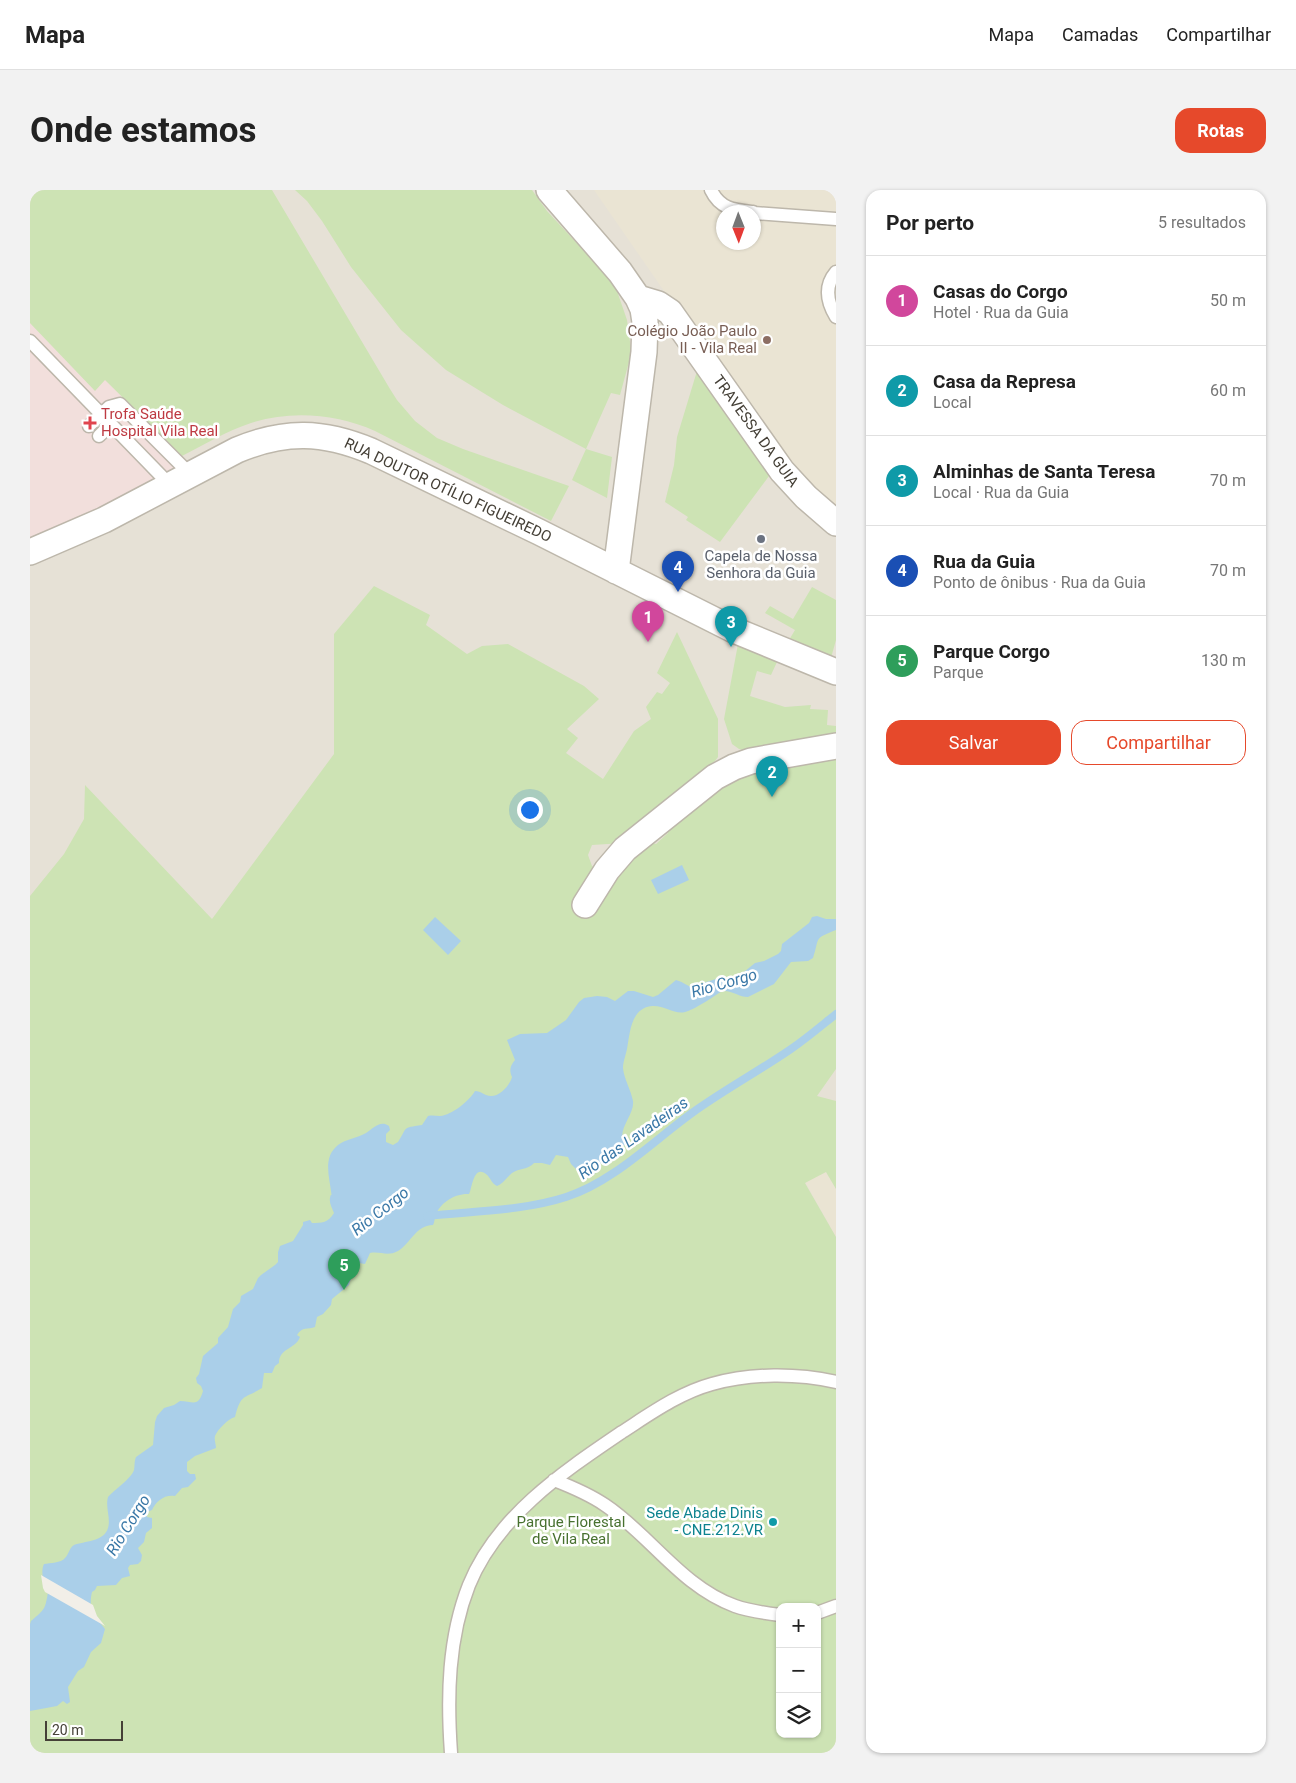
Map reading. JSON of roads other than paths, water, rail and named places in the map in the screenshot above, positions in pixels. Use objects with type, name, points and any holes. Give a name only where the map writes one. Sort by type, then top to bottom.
[{"type":"street","points":[[549,190],[620,272],[638,298],[643,309],[645,338],[616,570]]},
{"type":"street","name":"TRAVESSA DA GUIA","points":[[638,298],[662,306],[674,316],[782,471],[806,497],[836,523]]},
{"type":"street","name":"RUA DOUTOR OTÍLIO FIGUEIREDO","points":[[30,552],[85,530],[237,450],[267,439],[313,435],[340,440],[371,451],[742,633],[836,672]]},
{"type":"street","points":[[585,905],[607,870],[625,850],[685,800],[725,770],[751,761],[836,746]]},
{"type":"lane","points":[[711,190],[716,200],[722,205]]},
{"type":"lane","points":[[761,214],[836,219]]},
{"type":"lane","points":[[836,272],[829,285],[828,296],[830,308],[836,317]]},
{"type":"lane","points":[[30,341],[111,424],[181,480]]},
{"type":"lane","points":[[89,426],[109,407],[120,404],[181,480]]},
{"type":"lane","points":[[99,436],[111,424]]},
{"type":"lane","points":[[451,1753],[452,1652],[456,1629],[469,1584],[480,1563],[524,1506],[554,1480],[648,1415],[676,1399],[713,1384],[754,1378],[789,1376],[836,1382]]},
{"type":"lane","points":[[554,1480],[572,1486],[607,1506],[685,1576],[718,1598],[734,1606],[776,1614]]},
{"type":"lane","points":[[821,1612],[836,1606]]},
{"type":"water","points":[[682,865],[689,880],[658,894],[651,880]]},
{"type":"water","name":"Rio Corgo","points":[[817,916],[826,919],[836,919],[836,930],[820,937],[813,958],[808,961],[791,962],[774,984],[748,997],[722,991],[689,1011],[681,1013],[656,1006],[640,1011],[631,1028],[623,1066],[633,1101],[631,1112],[622,1134],[626,1144],[602,1160],[597,1172],[586,1179],[571,1164],[568,1157],[556,1155],[550,1165],[534,1163],[529,1167],[512,1173],[497,1186],[486,1174],[478,1172],[469,1194],[459,1195],[445,1202],[435,1215],[433,1225],[422,1228],[398,1251],[391,1254],[370,1253],[365,1264],[359,1263],[355,1265],[349,1285],[332,1299],[331,1305],[323,1314],[317,1317],[315,1327],[303,1329],[299,1332],[297,1335],[300,1337],[298,1341],[282,1354],[279,1363],[275,1366],[272,1373],[264,1373],[262,1388],[241,1400],[235,1417],[218,1430],[215,1436],[216,1448],[195,1456],[187,1462],[187,1471],[190,1474],[195,1474],[196,1479],[188,1487],[182,1488],[175,1496],[161,1499],[152,1510],[147,1512],[147,1517],[152,1518],[152,1528],[146,1533],[144,1542],[138,1548],[142,1555],[141,1561],[138,1564],[130,1565],[128,1568],[130,1576],[122,1578],[116,1585],[97,1586],[92,1592],[91,1608],[105,1629],[101,1643],[91,1652],[84,1667],[78,1671],[68,1687],[70,1702],[67,1704],[63,1701],[57,1706],[30,1711],[30,1624],[44,1609],[46,1602],[48,1592],[42,1571],[44,1564],[63,1560],[74,1545],[93,1540],[106,1533],[109,1524],[108,1497],[132,1473],[136,1457],[153,1445],[155,1422],[157,1416],[164,1408],[180,1401],[197,1402],[199,1400],[203,1391],[196,1378],[199,1374],[203,1356],[218,1343],[218,1338],[228,1327],[233,1309],[240,1302],[241,1296],[253,1289],[258,1278],[278,1262],[280,1246],[293,1241],[303,1222],[310,1220],[312,1223],[327,1221],[332,1216],[334,1213],[330,1202],[328,1166],[333,1150],[344,1141],[363,1135],[377,1125],[383,1124],[389,1126],[390,1130],[386,1134],[386,1142],[393,1145],[398,1142],[406,1129],[422,1125],[428,1116],[445,1115],[455,1110],[475,1091],[489,1096],[498,1094],[507,1087],[511,1080],[510,1068],[515,1060],[507,1040],[520,1034],[547,1033],[566,1020],[584,998],[597,996],[607,997],[615,1001],[628,991],[653,997],[676,980],[697,988],[703,983],[716,979],[726,981],[739,976],[755,963],[778,954],[781,951],[782,944],[809,923],[812,917]]},
{"type":"water","points":[[435,917],[461,941],[448,955],[423,930]]},
{"type":"waterway","name":"Rio das Lavadeiras","points":[[427,1216],[532,1205],[550,1202],[583,1190],[632,1160],[692,1113],[791,1049],[836,1014]]},
{"type":"place","name":"Colégio João Paulo II - Vila Real","points":[[767,340]]},
{"type":"place","name":"Trofa Saúde Hospital Vila Real","points":[[90,423]]},
{"type":"place","name":"Capela de Nossa Senhora da Guia","points":[[761,539]]},
{"type":"place","name":"Rua da Guia","points":[[678,592]]},
{"type":"place","name":"Casas do Corgo","points":[[648,642]]},
{"type":"place","name":"Alminhas de Santa Teresa","points":[[731,647]]},
{"type":"place","name":"Casa da Represa","points":[[772,797]]},
{"type":"place","name":"Parque Corgo","points":[[344,1290]]},
{"type":"place","name":"Sede Abade Dinis - CNE.212.VR","points":[[773,1522]]},
{"type":"park label","name":"Parque Florestal de Vila Real","points":[[571,1530]]}]
